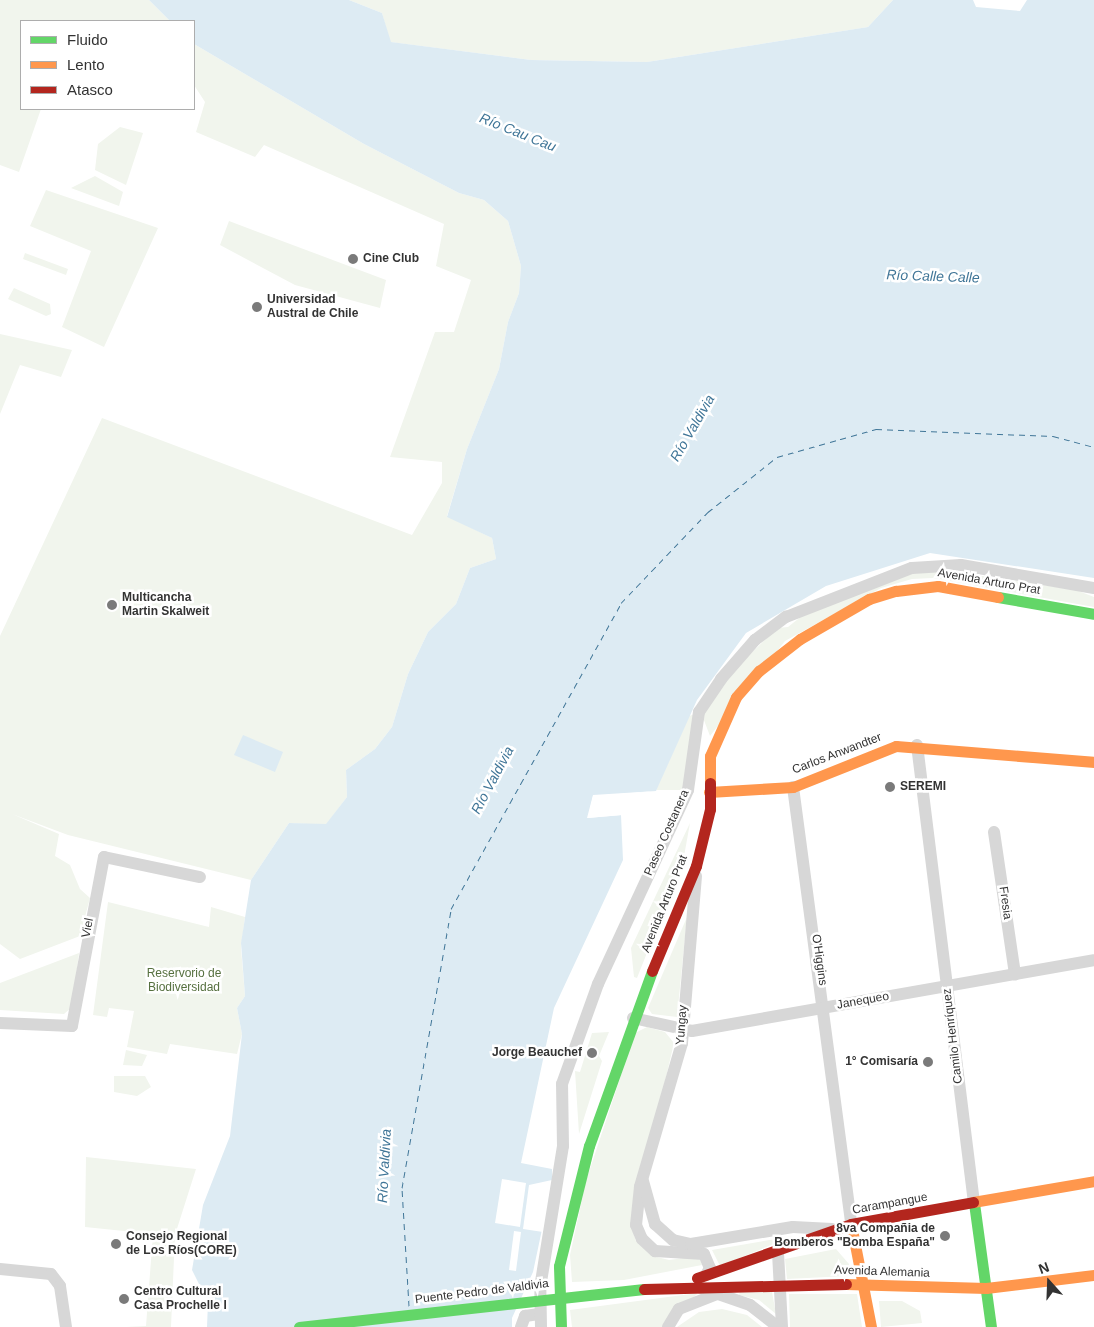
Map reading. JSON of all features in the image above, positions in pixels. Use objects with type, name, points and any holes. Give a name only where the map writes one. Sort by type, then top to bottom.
[{"type":"main road","name":"Avenida Arturo Prat","points":[[561,1327],[559,1266],[603,1098],[632,1018],[696,866],[710,809],[710,756],[736,697],[759,671],[800,639],[869,599],[918,586],[938,586],[1094,614]]},
{"type":"main road","name":"Carlos Anwandter","points":[[709,792],[793,787],[896,746],[917,745],[1094,762]]},
{"type":"main road","name":"Carampangue","points":[[668,1286],[778,1253],[851,1224],[1094,1181]]},
{"type":"main road","name":"Camilo Henríquez","points":[[974,1203],[991,1327]]},
{"type":"main road","points":[[851,1224],[871,1327]]},
{"type":"main road","name":"Avenida Alemania","points":[[668,1286],[780,1282],[864,1286],[986,1288],[1094,1276]]},
{"type":"main road","name":"Puente Pedro de Valdivia","points":[[299,1327],[668,1286]]},
{"type":"street","name":"Paseo Costanera","points":[[540,1320],[563,1146],[562,1084],[598,984],[688,790],[699,712],[721,679],[755,640],[786,617],[912,568],[961,565],[1094,588]]},
{"type":"street","name":"Camilo Henríquez","points":[[917,745],[974,1203]]},
{"type":"street","name":"O'Higgins","points":[[793,787],[825,1008],[851,1224]]},
{"type":"street","name":"Fresia","points":[[994,832],[1015,974]]},
{"type":"street","name":"Viel","points":[[0,1023],[72,1026],[104,857],[200,877]]},
{"type":"street","name":"Yungay","points":[[696,866],[683,1030],[675,1079],[643,1179],[636,1216],[642,1239],[655,1251],[704,1254],[710,1268],[706,1275]]},
{"type":"street","name":"Janequeo","points":[[632,1018],[683,1030],[825,1008],[1094,960]]},
{"type":"street","points":[[643,1179],[655,1224],[673,1240],[691,1244],[793,1227],[836,1230]]},
{"type":"street","points":[[778,1253],[780,1327]]},
{"type":"street","points":[[0,1269],[50,1274],[60,1286],[66,1327]]},
{"type":"street","points":[[695,1285],[750,1305],[780,1327]]},
{"type":"street","points":[[668,1327],[679,1309],[717,1294]]},
{"type":"street","points":[[521,1327],[525,1316],[540,1320]]},
{"type":"green space","points":[[0,0],[149,0],[169,20],[20,20],[20,110],[41,110],[19,172],[0,165]]},
{"type":"green space","points":[[349,0],[893,0],[868,27],[647,62],[531,60],[390,42],[382,13]]},
{"type":"green space","points":[[195,45],[364,144],[459,193],[484,200],[508,221],[521,266],[519,293],[508,322],[499,369],[467,449],[447,516],[492,538],[496,559],[470,568],[456,604],[428,632],[408,674],[392,727],[375,749],[346,770],[347,797],[326,825],[289,823],[251,880],[68,835],[12,814],[59,834],[55,856],[70,865],[80,889],[90,898],[80,936],[20,959],[0,944],[0,636],[102,418],[412,535],[442,483],[442,462],[390,457],[435,332],[454,332],[471,280],[436,266],[444,224],[264,145],[255,157],[196,132],[205,102],[195,87]]},
{"type":"green space","points":[[120,127],[143,133],[126,185],[95,170],[98,144]]},
{"type":"green space","points":[[95,176],[123,192],[119,206],[71,188]]},
{"type":"green space","points":[[46,190],[158,228],[104,347],[62,327],[91,251],[30,226]]},
{"type":"green space","points":[[229,221],[386,280],[380,308],[295,285],[220,245]]},
{"type":"green space","points":[[25,253],[68,269],[66,275],[23,259]]},
{"type":"green space","points":[[14,288],[50,304],[51,314],[46,316],[8,299]]},
{"type":"green space","points":[[0,334],[72,350],[61,377],[20,365],[0,414]]},
{"type":"green space","points":[[935,569],[1076,590],[1094,597],[1094,607],[933,578],[912,579],[881,588],[785,641],[710,736],[702,715],[736,668],[777,628],[788,627],[808,611],[908,573]]},
{"type":"green space","points":[[695,714],[684,790],[656,790],[689,716]]},
{"type":"green space","points":[[690,823],[683,862],[637,978],[634,977],[631,948]]},
{"type":"green space","name":"Reservorio de Biodiversidad","points":[[108,902],[209,927],[211,907],[245,917],[241,948],[245,996],[237,1008],[242,1034],[237,1054],[170,1044],[167,1054],[127,1047],[134,1011],[109,1008],[107,1017],[93,1015]]},
{"type":"green space","points":[[687,917],[677,1017],[652,1014],[648,1008]]},
{"type":"green space","points":[[79,953],[72,1007],[64,1014],[0,1010],[0,983]]},
{"type":"green space","points":[[647,1027],[665,1032],[674,1043],[631,1226],[636,1241],[653,1256],[669,1260],[699,1256],[702,1265],[624,1280],[572,1282],[570,1255],[586,1181],[635,1033]]},
{"type":"green space","points":[[609,1032],[599,1056],[602,1061],[579,1134],[575,1071],[580,1072],[592,1033]]},
{"type":"green space","points":[[126,1050],[147,1055],[142,1066],[123,1065]]},
{"type":"green space","points":[[114,1076],[145,1076],[151,1087],[137,1096],[114,1092]]},
{"type":"green space","points":[[86,1157],[196,1169],[175,1235],[171,1327],[126,1327],[146,1326],[153,1234],[85,1227]]},
{"type":"green space","points":[[793,1236],[720,1266],[712,1250]]},
{"type":"green space","points":[[836,1249],[849,1264],[847,1276],[787,1279],[785,1259]]},
{"type":"green space","points":[[740,1291],[772,1292],[776,1314],[759,1300],[739,1295]]},
{"type":"green space","points":[[698,1293],[664,1327],[572,1327],[570,1310]]},
{"type":"green space","points":[[789,1294],[857,1294],[862,1327],[790,1327]]},
{"type":"green space","points":[[879,1301],[902,1301],[920,1311],[922,1323],[881,1327]]},
{"type":"green space","points":[[722,1309],[747,1315],[762,1327],[677,1327],[699,1312]]},
{"type":"water","points":[[149,0],[349,0],[382,13],[391,42],[531,60],[647,62],[868,27],[893,0],[973,0],[976,7],[1020,11],[1027,0],[1094,0],[1094,578],[930,553],[826,586],[746,633],[697,700],[656,791],[593,796],[588,818],[621,815],[623,860],[554,1008],[521,1163],[552,1169],[552,1182],[533,1272],[512,1318],[512,1327],[207,1327],[208,1302],[192,1270],[203,1205],[230,1136],[242,1034],[237,1008],[245,996],[241,943],[251,880],[289,823],[326,824],[347,797],[346,770],[375,749],[392,727],[408,674],[428,632],[456,604],[470,568],[496,559],[492,538],[447,517],[467,449],[499,369],[508,322],[519,293],[521,266],[508,221],[484,200],[459,193],[364,144],[195,45],[195,20],[169,20]]},
{"type":"water","points":[[243,735],[283,752],[275,772],[234,755]]},
{"type":"pier","points":[[656,791],[595,798],[591,815],[623,815],[587,818],[593,795]]},
{"type":"pier","points":[[502,1179],[526,1183],[520,1227],[495,1223]]},
{"type":"pier","points":[[552,1180],[543,1232],[523,1229],[529,1185]]},
{"type":"pier","points":[[514,1231],[521,1232],[516,1271],[509,1270]]},
{"type":"ferry route","points":[[409,1306],[402,1188],[451,909],[621,603],[708,512],[777,457],[876,429],[1053,436],[1094,447]]},
{"type":"traffic: fast","points":[[998,597],[1094,614]]},
{"type":"traffic: fast","points":[[561,1327],[559,1266],[589,1146],[652,971]]},
{"type":"traffic: fast","points":[[974,1203],[991,1327]]},
{"type":"traffic: fast","points":[[299,1327],[644,1289]]},
{"type":"traffic: slow","points":[[710,783],[710,756],[736,697],[759,671],[800,639],[869,599],[896,591],[938,586],[998,597]]},
{"type":"traffic: slow","points":[[709,792],[793,787],[896,746],[1094,762]]},
{"type":"traffic: slow","points":[[973,1202],[1094,1181]]},
{"type":"traffic: slow","points":[[851,1224],[871,1327]]},
{"type":"traffic: slow","points":[[846,1284],[986,1288],[1094,1275]]},
{"type":"traffic: jam","points":[[652,971],[696,866],[710,809],[710,783]]},
{"type":"traffic: jam","points":[[697,1278],[851,1224],[973,1202]]},
{"type":"traffic: jam","points":[[644,1289],[846,1284]]},
{"type":"place","name":"Cine Club","points":[[353,259]]},
{"type":"place","name":"Universidad Austral de Chile","points":[[257,307]]},
{"type":"place","name":"Multicancha Martin Skalweit","points":[[112,605]]},
{"type":"place","name":"SEREMI","points":[[890,787]]},
{"type":"place","name":"Jorge Beauchef","points":[[592,1053]]},
{"type":"place","name":"1° Comisaría","points":[[928,1062]]},
{"type":"place","name":"8va Compañia de Bomberos \"Bomba España\"","points":[[945,1236]]},
{"type":"place","name":"Consejo Regional de Los Ríos(CORE)","points":[[116,1244]]},
{"type":"place","name":"Centro Cultural Casa Prochelle I","points":[[124,1299]]},
{"type":"water label","name":"Río Cau Cau","points":[[518,132]]},
{"type":"water label","name":"Río Calle Calle","points":[[933,276]]},
{"type":"water label","name":"Río Valdivia","points":[[692,428]]},
{"type":"water label","name":"Río Valdivia","points":[[492,780]]},
{"type":"water label","name":"Río Valdivia","points":[[384,1166]]}]
